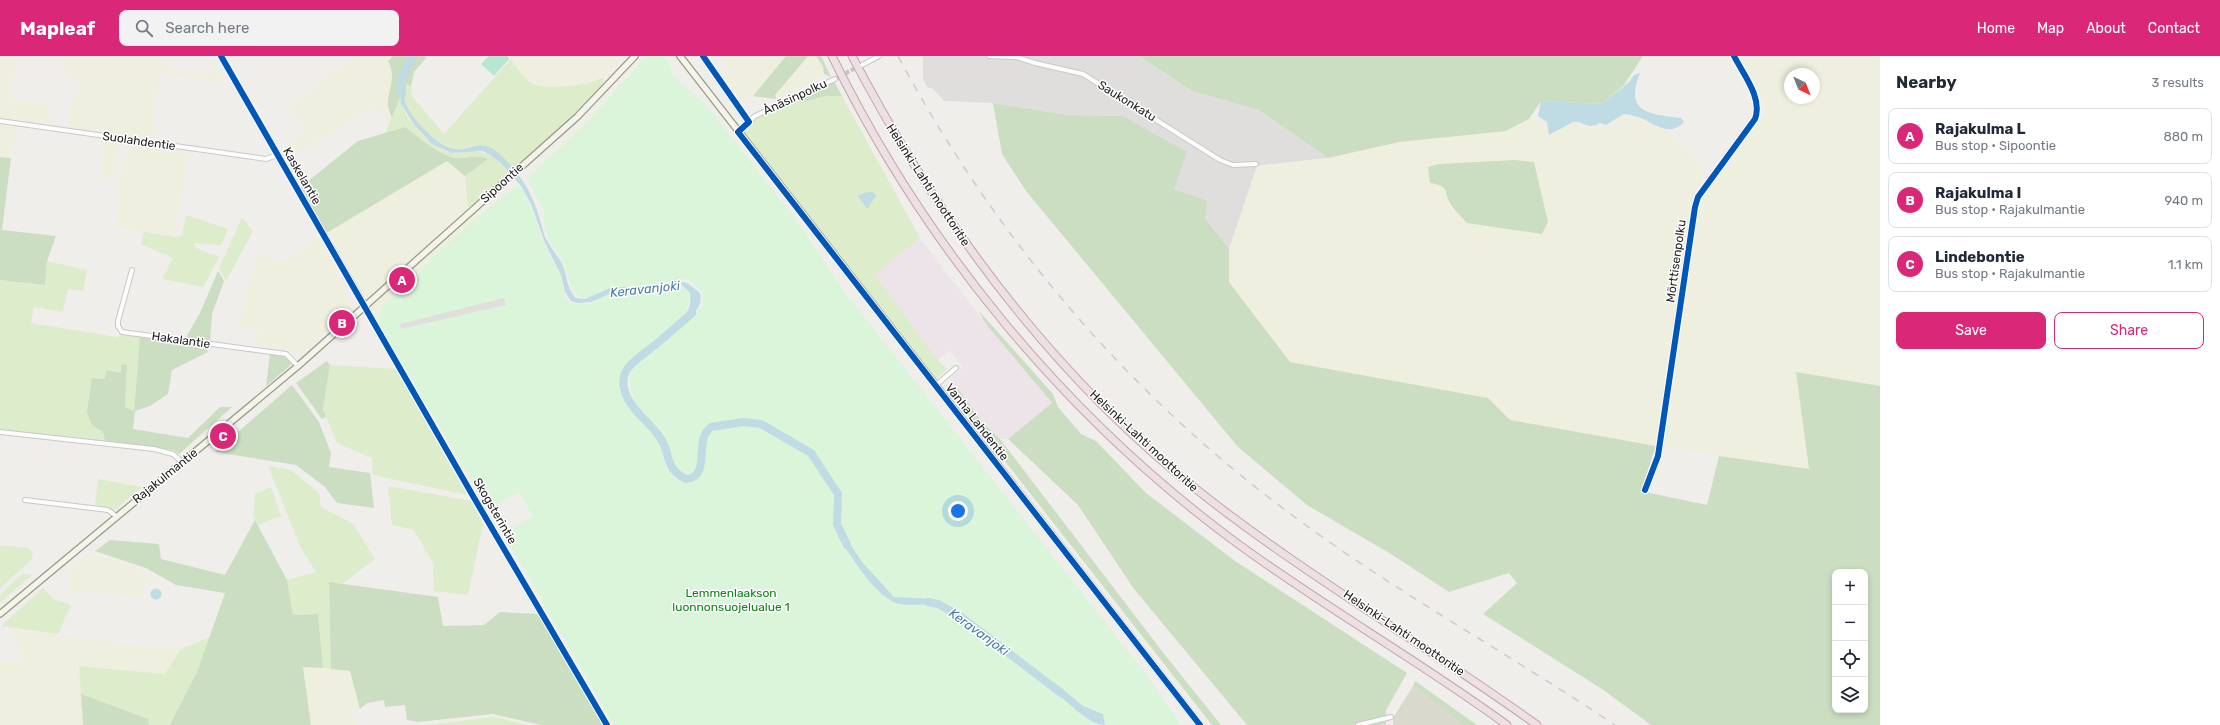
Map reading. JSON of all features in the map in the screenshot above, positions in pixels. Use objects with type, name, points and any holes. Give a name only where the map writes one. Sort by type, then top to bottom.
[{"type":"highway","name":"Helsinki-Lahti moottoritie","points":[[832,56],[887,156],[933,230],[1012,333],[1095,422],[1183,501],[1233,540],[1284,577],[1411,659],[1507,725]]},
{"type":"highway","name":"Helsinki-Lahti moottoritie","points":[[852,56],[901,147],[948,219],[1026,321],[1107,409],[1194,488],[1243,525],[1421,644],[1537,725]]},
{"type":"main road","name":"Sipoontie","points":[[366,307],[524,163],[577,117],[635,56]]},
{"type":"main road","name":"Vanha Lahdentie","points":[[682,57],[738,132],[1200,725]]},
{"type":"main road","name":"Rajakulmantie","points":[[0,614],[298,366],[366,307]]},
{"type":"street","name":"Kaskelantie","points":[[221,56],[366,307]]},
{"type":"street","points":[[862,65],[879,56]]},
{"type":"street","name":"Saukonkatu","points":[[989,56],[1016,57],[1035,64],[1083,74],[1220,160],[1233,165],[1256,164]]},
{"type":"street","name":"Mörttisenpolku","points":[[1645,490],[1658,456],[1695,207],[1698,197],[1755,119],[1758,110],[1757,101],[1734,56]]},
{"type":"street","name":"Ånäsinpolku","points":[[738,132],[755,116],[835,79]]},
{"type":"street","name":"Suolahdentie","points":[[0,121],[266,159],[277,155]]},
{"type":"street","name":"Hakalantie","points":[[132,270],[118,321],[118,326],[122,332],[286,354],[298,366]]},
{"type":"street","name":"Skogsterintie","points":[[366,307],[476,502],[607,725]]},
{"type":"street","points":[[935,386],[956,368]]},
{"type":"street","points":[[0,432],[154,449],[173,454],[182,462]]},
{"type":"street","points":[[25,500],[108,510],[116,516]]},
{"type":"street","points":[[1358,725],[1391,717]]},
{"type":"shaded area","points":[[923,56],[1139,56],[1192,91],[1259,110],[1328,158],[1257,166],[1229,249],[1205,218],[1208,201],[1173,189],[1122,116],[1067,115],[993,103],[944,101],[933,89],[927,87],[923,79]]},
{"type":"shaded area","points":[[920,238],[986,324],[1052,403],[1008,439],[1000,439],[982,422],[950,379],[963,367],[950,351],[938,360],[873,274]]},
{"type":"shaded area","points":[[504,298],[506,305],[401,329],[400,324]]},
{"type":"shaded area","points":[[1413,686],[1463,725],[1393,725],[1393,718]]},
{"type":"green space","points":[[0,56],[17,56],[10,99],[49,106],[51,109],[50,120],[46,124],[0,117]]},
{"type":"green space","points":[[56,56],[160,56],[165,67],[209,75],[214,63],[225,83],[160,73],[152,135],[142,139],[70,127],[68,113],[70,105],[75,100],[79,85],[77,80],[64,72],[67,58]]},
{"type":"green space","points":[[354,56],[393,56],[388,61],[393,76],[388,102],[394,121],[390,125],[378,107],[363,113],[297,153],[283,158],[281,153],[306,129],[289,109],[290,107]]},
{"type":"green space","points":[[393,56],[412,56],[400,77],[400,98],[392,117],[388,102],[392,76],[388,61]]},
{"type":"green space","points":[[413,56],[425,56],[426,58],[414,72],[411,86],[403,83],[403,76]]},
{"type":"green space","points":[[489,56],[507,56],[509,59],[494,76],[481,64]]},
{"type":"green space","points":[[509,56],[623,56],[604,77],[593,82],[546,89],[526,79]]},
{"type":"green space","points":[[646,56],[665,56],[674,76],[708,107],[799,224],[847,295],[1145,673],[1181,725],[1105,725],[1105,719],[1098,711],[1083,706],[960,613],[934,599],[894,597],[862,562],[844,535],[839,519],[841,500],[839,488],[813,450],[802,446],[771,425],[755,420],[733,420],[707,426],[701,435],[695,473],[690,475],[674,468],[665,439],[634,402],[630,383],[630,373],[637,362],[657,348],[704,305],[702,292],[690,280],[685,279],[659,287],[611,287],[583,299],[572,290],[563,261],[548,239],[544,222],[544,210],[527,179],[593,116]]},
{"type":"green space","points":[[720,56],[786,56],[748,100],[739,99],[729,85],[726,75],[729,65]]},
{"type":"green space","points":[[786,56],[808,56],[775,95],[777,99],[753,96]]},
{"type":"green space","points":[[808,56],[816,56],[823,66],[824,74],[781,100],[777,99],[775,95]]},
{"type":"green space","points":[[816,56],[821,56],[831,77],[824,74],[823,66]]},
{"type":"green space","points":[[1139,56],[1643,56],[1624,85],[1602,104],[1541,101],[1529,119],[1506,131],[1399,142],[1328,158],[1259,110],[1192,91]]},
{"type":"green space","points":[[1758,56],[1880,56],[1880,386],[1796,372],[1809,469],[1656,446],[1510,420],[1488,398],[1290,362],[1229,282],[1229,249],[1257,166],[1328,158],[1391,143],[1506,131],[1529,119],[1547,122],[1549,135],[1573,122],[1581,127],[1607,127],[1625,116],[1641,119],[1665,131],[1697,161],[1703,173],[1701,181],[1688,203],[1697,207],[1700,199],[1767,110],[1742,63]]},
{"type":"green space","points":[[511,59],[522,75],[534,84],[540,86],[557,87],[577,85],[604,77],[602,88],[576,114],[577,117],[524,163],[522,160],[513,169],[499,154],[488,147],[478,145],[461,149],[445,145],[421,127],[406,105],[403,83],[411,86],[412,96],[444,134]]},
{"type":"green space","points":[[834,81],[842,96],[825,96],[801,103],[797,99]]},
{"type":"green space","points":[[825,96],[842,96],[920,238],[875,275],[938,360],[947,369],[936,379],[741,128],[749,122],[790,100],[806,102]]},
{"type":"green space","points":[[400,98],[402,106],[412,123],[434,145],[450,153],[479,152],[491,155],[505,167],[509,173],[470,207],[468,205],[465,176],[488,159],[483,157],[474,157],[459,159],[449,156],[429,145],[405,127],[385,133]]},
{"type":"green space","points":[[993,103],[1067,115],[1122,116],[1187,152],[1174,189],[1208,201],[1205,218],[1229,249],[1229,282],[1290,362],[1488,398],[1510,420],[1656,446],[1641,491],[1707,505],[1719,456],[1809,469],[1796,372],[1880,386],[1880,725],[1651,725],[1602,689],[1483,614],[1517,583],[1509,573],[1449,592],[1391,554],[1307,505],[1238,447],[1026,191],[1002,154]]},
{"type":"green space","points":[[0,122],[17,125],[11,158],[0,157]]},
{"type":"green space","points":[[405,127],[429,145],[449,156],[455,158],[483,157],[488,159],[465,176],[447,161],[323,235],[297,190],[358,141]]},
{"type":"green space","points":[[103,141],[117,141],[119,144],[114,177],[110,179],[100,176]]},
{"type":"green space","points":[[130,143],[187,151],[189,153],[175,237],[115,227],[123,168],[128,145]]},
{"type":"green space","points":[[0,157],[11,158],[2,230],[56,236],[47,261],[45,285],[0,280]]},
{"type":"green space","points":[[1515,160],[1534,162],[1548,222],[1542,234],[1467,223],[1452,206],[1443,187],[1430,183],[1428,167],[1439,164]]},
{"type":"green space","points":[[447,161],[465,176],[468,204],[484,221],[533,513],[517,490],[496,502],[468,480],[403,368],[329,231]]},
{"type":"green space","name":"Lemmenlaakson luonnonsuojelualue 1","points":[[518,185],[526,195],[544,244],[561,276],[565,298],[571,303],[590,304],[611,293],[651,291],[678,286],[684,287],[689,292],[689,301],[685,317],[663,338],[636,356],[626,368],[623,376],[625,387],[633,405],[643,421],[661,444],[669,467],[675,475],[686,481],[695,480],[703,464],[705,439],[715,429],[750,424],[781,437],[809,453],[833,493],[833,521],[836,531],[854,561],[885,598],[900,604],[929,605],[953,613],[981,639],[1016,661],[1063,697],[1079,713],[1099,725],[614,725],[503,533],[533,516],[519,492],[489,509],[377,321],[384,305],[411,283],[432,258],[482,213]]},
{"type":"green space","points":[[186,215],[228,229],[221,245],[194,243],[196,248],[219,257],[203,287],[162,279],[173,258],[141,244],[144,232],[175,237],[182,235]]},
{"type":"green space","points":[[242,218],[253,231],[226,281],[219,268]]},
{"type":"green space","points":[[316,237],[346,291],[352,306],[302,353],[259,346],[257,344],[260,332],[239,324],[247,289],[256,262],[264,253],[268,254],[275,264],[280,260],[294,258]]},
{"type":"green space","points":[[47,261],[87,270],[83,291],[68,289],[63,312],[34,307],[31,323],[117,337],[122,335],[140,337],[134,411],[125,408],[127,365],[121,364],[121,373],[106,370],[105,379],[92,378],[92,425],[103,432],[105,441],[0,430],[0,280],[45,285]]},
{"type":"green space","points":[[218,271],[224,281],[212,314],[210,343],[185,339],[200,313]]},
{"type":"green space","points":[[978,310],[1053,394],[1058,407],[1081,434],[1096,441],[1146,493],[1235,561],[1407,673],[1386,710],[1386,725],[1247,725],[1134,589],[1078,505],[1008,439],[1052,403],[986,324]]},
{"type":"green space","points":[[140,337],[205,346],[208,352],[172,370],[168,394],[150,406],[135,411],[133,429],[188,438],[220,407],[232,407],[179,454],[173,450],[105,441],[103,432],[92,425],[87,412],[92,378],[105,379],[106,370],[121,373],[121,364],[127,365],[125,407],[134,411]]},
{"type":"green space","points":[[270,354],[287,357],[292,364],[266,386]]},
{"type":"green space","points":[[327,361],[330,365],[323,409],[326,417],[322,419],[296,383]]},
{"type":"green space","points":[[330,365],[396,369],[467,495],[373,475],[372,458],[337,443],[323,409]]},
{"type":"green space","points":[[292,385],[319,422],[331,453],[329,467],[370,473],[374,508],[337,503],[325,487],[296,465],[215,452]]},
{"type":"green space","points":[[946,386],[956,386],[982,422],[1000,439],[1165,655],[1221,725],[1212,725]]},
{"type":"green space","points":[[268,466],[291,470],[319,493],[321,507],[353,524],[375,559],[342,584],[329,583],[331,669],[323,668],[318,614],[293,615],[287,580],[316,572],[300,546]]},
{"type":"green space","points":[[98,479],[142,487],[115,510],[95,505]]},
{"type":"green space","points":[[388,486],[472,501],[483,524],[468,595],[434,591],[433,563],[414,530],[392,525]]},
{"type":"green space","points":[[271,487],[281,516],[258,525],[253,516],[255,494]]},
{"type":"green space","points":[[255,520],[287,580],[293,615],[318,614],[323,668],[303,667],[311,725],[170,725],[197,672],[225,593],[176,585],[146,568],[95,551],[110,540],[159,544],[161,559],[225,575]]},
{"type":"green space","points":[[0,545],[28,548],[33,553],[31,560],[0,588]]},
{"type":"green space","points":[[87,554],[131,563],[147,576],[142,598],[70,591],[70,569]]},
{"type":"green space","points":[[22,574],[32,575],[0,603],[0,595]]},
{"type":"green space","points":[[329,582],[438,597],[443,626],[484,625],[500,612],[539,614],[604,725],[541,725],[493,714],[418,722],[407,720],[405,705],[385,707],[384,700],[367,703],[360,709],[350,671],[331,669]]},
{"type":"green space","points":[[43,588],[53,599],[71,605],[58,634],[1,626]]},
{"type":"green space","points":[[14,629],[111,642],[181,649],[165,674],[79,666],[83,725],[0,725],[0,659],[22,664]]},
{"type":"green space","points":[[210,637],[197,672],[170,725],[149,725],[148,719],[81,694],[79,666],[165,674],[181,649]]},
{"type":"green space","points":[[303,666],[350,671],[360,709],[349,713],[357,725],[311,725]]},
{"type":"green space","points":[[1415,681],[1477,725],[1463,725],[1413,686]]},
{"type":"green space","points":[[81,694],[148,719],[149,725],[83,725]]},
{"type":"green space","points":[[494,717],[528,725],[428,725]]},
{"type":"water","points":[[1640,73],[1635,96],[1642,109],[1650,113],[1681,118],[1684,122],[1674,129],[1669,129],[1658,127],[1638,117],[1624,114],[1606,125],[1600,123],[1588,126],[1579,122],[1573,122],[1549,135],[1547,122],[1538,116],[1541,101],[1602,104],[1629,82],[1634,75]]},
{"type":"water","points":[[403,83],[405,102],[409,110],[418,123],[431,136],[445,146],[451,148],[464,149],[481,145],[488,146],[495,150],[512,167],[530,193],[538,212],[545,237],[563,265],[568,285],[572,294],[576,298],[585,299],[612,287],[658,287],[675,281],[687,283],[700,293],[700,302],[695,311],[687,320],[682,318],[689,307],[690,293],[682,285],[670,286],[663,289],[614,292],[591,302],[578,303],[571,301],[565,292],[561,275],[545,243],[531,204],[521,186],[501,163],[483,151],[451,153],[432,144],[415,126],[401,104],[399,85]]},
{"type":"water","points":[[873,192],[876,196],[867,209],[858,196],[863,193]]},
{"type":"water","points":[[844,535],[862,562],[894,597],[934,599],[939,601],[937,607],[928,605],[900,604],[883,595],[867,578],[842,543],[839,538]]},
{"type":"water","points":[[156,588],[160,590],[162,594],[160,598],[156,600],[152,598],[150,594],[152,590]]},
{"type":"water","points":[[1055,683],[1083,706],[1103,714],[1105,725],[1091,721],[1077,711],[1051,688]]},
{"type":"waterway","name":"Keravanjoki","points":[[402,93],[402,77],[413,56]]},
{"type":"waterway","name":"Keravanjoki","points":[[692,313],[629,366],[623,380],[624,389],[628,399],[663,442],[674,470],[686,479],[697,474],[700,469],[704,437],[711,427],[743,422],[761,424],[811,453],[838,494],[837,524],[847,545]]},
{"type":"waterway","name":"Keravanjoki","points":[[928,602],[938,604],[960,616],[1061,693]]},
{"type":"tunnel","points":[[835,79],[859,66]]},
{"type":"railway","points":[[898,56],[974,183],[1017,243],[1063,300],[1112,355],[1164,407],[1218,457],[1276,503],[1358,562],[1615,725]]},
{"type":"cycle path","points":[[221,56],[473,496],[607,725]]},
{"type":"cycle path","points":[[703,56],[749,122],[738,132],[1200,725]]},
{"type":"cycle path","points":[[1645,490],[1658,456],[1695,207],[1698,197],[1755,119],[1757,111],[1751,86],[1734,56]]},
{"type":"place","name":"Rajakulma L","points":[[402,280]]},
{"type":"place","name":"Rajakulma I","points":[[342,323]]},
{"type":"place","name":"Lindebontie","points":[[223,436]]}]
